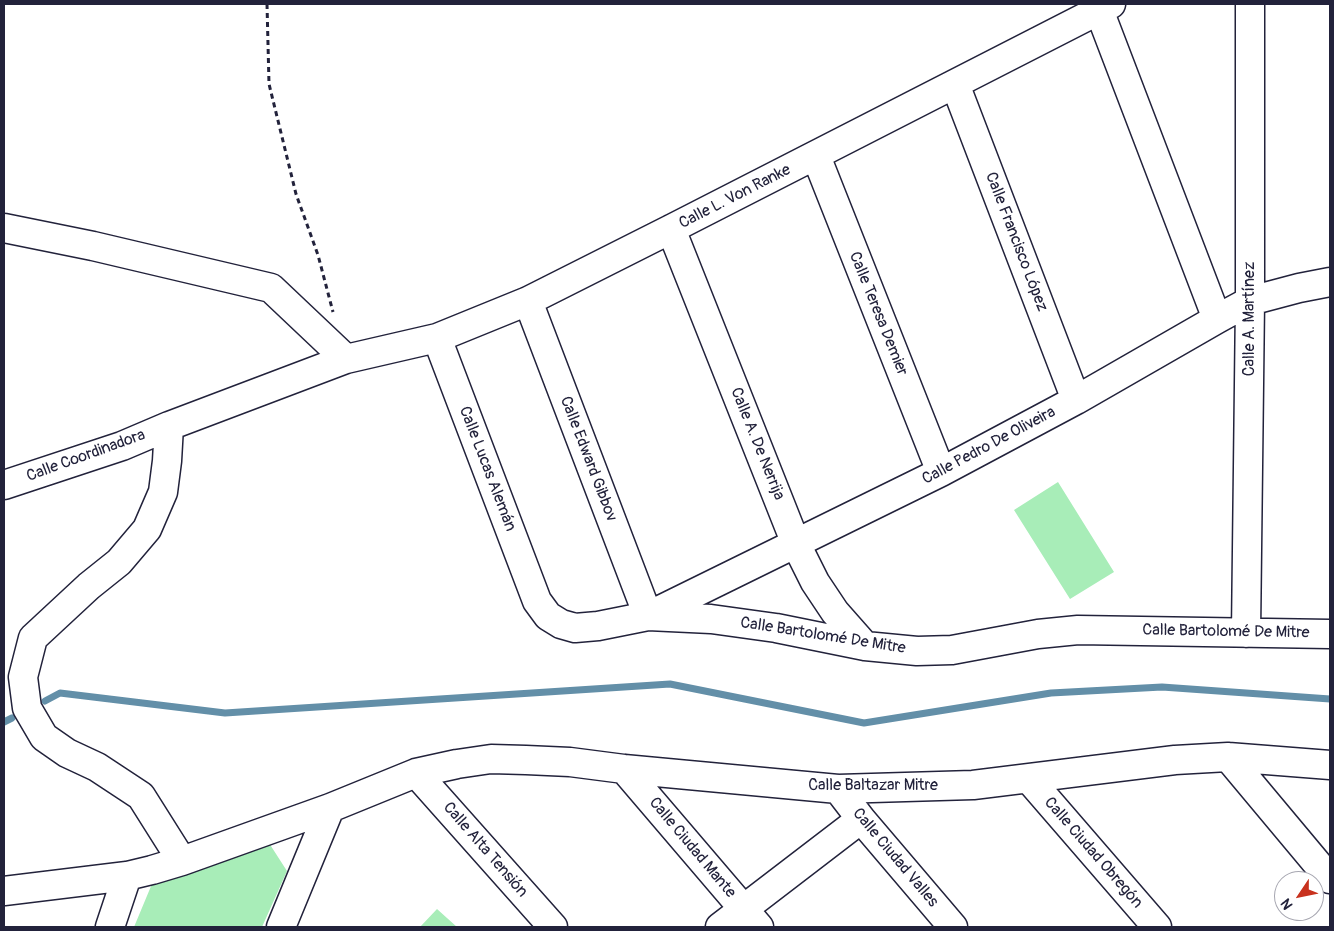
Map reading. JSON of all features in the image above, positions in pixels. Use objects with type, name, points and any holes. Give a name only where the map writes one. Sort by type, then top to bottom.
[{"type":"street","name":"Calle A. Martínez","points":[[1246,634],[1250,301],[1250,4]]},
{"type":"street","name":"Calle A. Martínez","points":[[1105,7],[1217,319]]},
{"type":"street","name":"Calle L. Von Ranke","points":[[346,359],[437,338],[528,301],[816,156],[1105,7]]},
{"type":"street","name":"Calle Francisco López","points":[[955,84],[1076,400]]},
{"type":"street","name":"Calle Teresa Demier","points":[[816,156],[940,472]]},
{"type":"street","points":[[4,228],[93,246],[271,288],[346,359]]},
{"type":"street","name":"Calle A. De Nerrija","points":[[672,229],[796,544],[820,590],[835,612],[865,646]]},
{"type":"street","name":"Calle Pedro De Oliveira","points":[[648,616],[940,472],[1076,400],[1250,301],[1330,282]]},
{"type":"street","name":"Calle Edward Gibbov","points":[[528,301],[648,616]]},
{"type":"street","name":"Calle Lucas Alemán","points":[[437,338],[537,601]]},
{"type":"street","name":"Calle Coordinadora","points":[[4,485],[122,446],[169,426],[346,359]]},
{"type":"street","points":[[169,426],[163,492],[146,529],[119,562],[89,586],[33,638],[24,677],[27,708],[44,737],[67,752],[97,767],[141,796],[182,861]]},
{"type":"street","name":"Calle Bartolomé De Mitre","points":[[537,601],[548,616],[561,624],[575,628],[598,626],[648,616],[711,619],[776,628],[865,646],[918,651],[952,650],[1038,634],[1078,630],[1330,634]]},
{"type":"street","points":[[1228,757],[1330,879]]},
{"type":"street","name":"Calle Baltazar Mitre","points":[[4,892],[127,876],[182,861],[330,808],[416,773],[491,759],[570,762],[624,769],[838,789],[973,785],[1175,760],[1228,757],[1330,765]]},
{"type":"street","name":"Calle Ciudad Mante","points":[[624,769],[751,918]]},
{"type":"street","name":"Calle Alta Tensión","points":[[416,773],[553,927]]},
{"type":"street","name":"Calle Ciudad Obregón","points":[[1029,779],[1157,927]]},
{"type":"street","name":"Calle Ciudad Valles","points":[[838,789],[861,819],[953,927]]},
{"type":"street","points":[[281,927],[330,808]]},
{"type":"street","points":[[720,927],[751,918],[861,819]]},
{"type":"street","points":[[110,927],[127,876]]},
{"type":"path","points":[[267,4],[270,84],[296,194],[318,255],[333,312]]},
{"type":"green space","points":[[1058,482],[1114,572],[1070,599],[1014,510]]},
{"type":"green space","points":[[269,843],[287,871],[262,927],[134,927],[154,879]]},
{"type":"green space","points":[[437,909],[457,927],[420,927]]},
{"type":"waterway","points":[[45,701],[60,693],[225,713],[670,684],[864,723],[1051,693],[1162,687],[1330,699]]},
{"type":"waterway","points":[[4,722],[12,718]]}]
